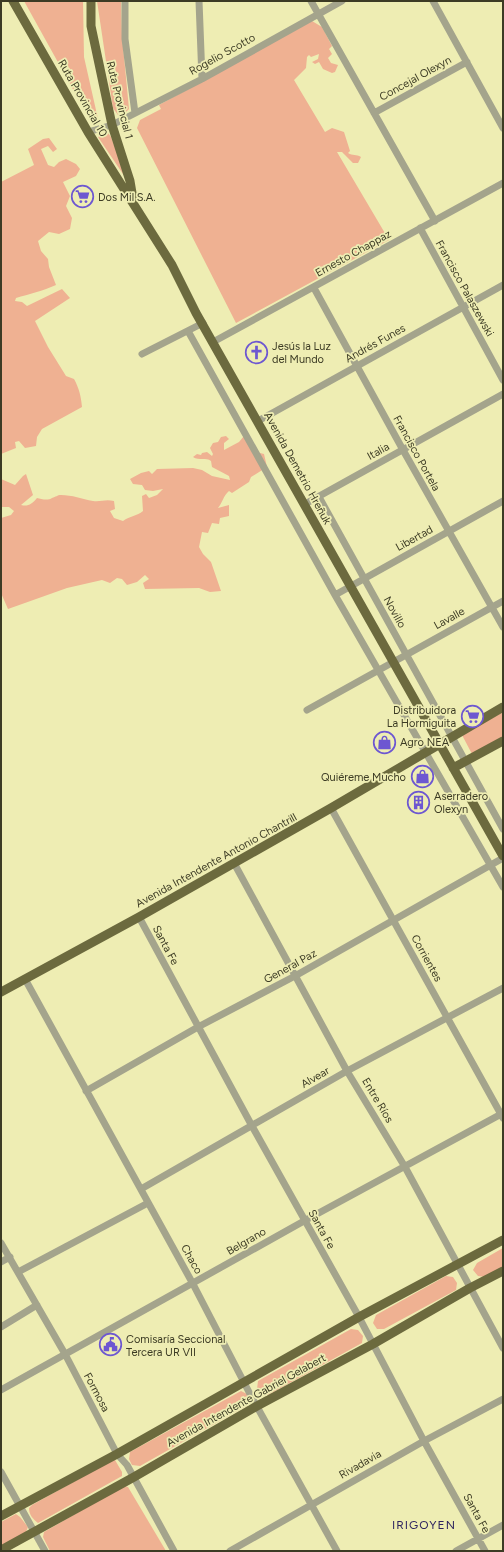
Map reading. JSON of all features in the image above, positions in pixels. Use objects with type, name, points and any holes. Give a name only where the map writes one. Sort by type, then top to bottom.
[{"type":"main road","name":"Ruta Provincial 10","points":[[13,1],[88,132],[134,204]]},
{"type":"main road","name":"Ruta Provincial 1","points":[[91,1],[90,26],[112,125],[130,181],[134,204]]},
{"type":"main road","name":"Avenida Demetrio Hreñuk","points":[[134,204],[172,265],[213,342],[503,857]]},
{"type":"main road","name":"Avenida Intendente Antonio Chantrill","points":[[1,992],[139,917],[331,808],[426,754],[503,707]]},
{"type":"main road","points":[[453,768],[503,741]]},
{"type":"main road","name":"Avenida Intendente Gabriel Gelabert","points":[[1,1516],[117,1454],[359,1317],[503,1240]]},
{"type":"main road","name":"Avenida Intendente Gabriel Gelabert","points":[[1,1550],[134,1477],[257,1406],[373,1344],[470,1288],[503,1271]]},
{"type":"street","points":[[124,1],[125,39],[135,113]]},
{"type":"street","points":[[199,1],[202,78]]},
{"type":"street","points":[[311,1],[435,221]]},
{"type":"street","name":"Rogelio Scotto","points":[[88,132],[112,125],[202,78],[342,1]]},
{"type":"street","points":[[433,1],[503,128]]},
{"type":"street","name":"Concejal Olexyn","points":[[374,113],[466,62]]},
{"type":"street","name":"Ernesto Chappaz","points":[[213,342],[314,288],[503,183]]},
{"type":"street","name":"Francisco Palaszewski","points":[[420,228],[503,380]]},
{"type":"street","name":"Andrés Funes","points":[[258,421],[503,285]]},
{"type":"street","name":"Francisco Portela","points":[[314,288],[356,367],[503,627]]},
{"type":"street","points":[[142,354],[203,323]]},
{"type":"street","points":[[188,331],[335,595],[503,887]]},
{"type":"street","name":"Italia","points":[[305,504],[503,394]]},
{"type":"street","name":"Novillo","points":[[319,497],[503,828]]},
{"type":"street","name":"Libertad","points":[[335,595],[503,501]]},
{"type":"street","name":"Lavalle","points":[[307,710],[503,601]]},
{"type":"street","name":"Corrientes","points":[[331,808],[502,1115]]},
{"type":"street","name":"General Paz","points":[[86,1091],[198,1027],[295,976],[503,857]]},
{"type":"street","name":"Entre Ríos","points":[[234,863],[347,1071],[404,1167],[503,1348]]},
{"type":"street","name":"Santa Fe","points":[[139,917],[304,1221],[359,1317],[485,1551]]},
{"type":"street","name":"Chaco","points":[[25,979],[193,1284],[257,1406],[338,1551]]},
{"type":"street","name":"Alvear","points":[[141,1189],[347,1071],[503,988]]},
{"type":"street","name":"Belgrano","points":[[1,1390],[304,1221],[502,1115]]},
{"type":"street","points":[[18,1272],[148,1203]]},
{"type":"street","name":"Formosa","points":[[1,1243],[65,1354],[117,1454],[127,1465],[174,1551]]},
{"type":"street","points":[[1,1262],[10,1257]]},
{"type":"street","points":[[1,1327],[37,1305]]},
{"type":"street","name":"Rivadavia","points":[[230,1551],[424,1440],[503,1399]]},
{"type":"street","points":[[1,1472],[45,1551]]},
{"type":"street","points":[[456,1551],[503,1525]]},
{"type":"shaded area","points":[[24,1],[83,1],[84,57],[98,119],[90,120]]},
{"type":"shaded area","points":[[97,1],[121,1],[122,36],[129,109],[123,115],[118,115],[113,108]]},
{"type":"shaded area","points":[[312,21],[322,27],[332,46],[329,49],[332,54],[328,58],[331,63],[338,65],[335,72],[332,73],[323,69],[319,62],[315,64],[312,62],[318,59],[319,54],[311,57],[309,55],[307,57],[306,68],[294,80],[325,132],[332,128],[344,132],[350,151],[348,153],[361,157],[358,163],[353,163],[342,152],[337,152],[389,240],[236,323],[137,128],[140,120],[161,109],[159,105]]},
{"type":"shaded area","points":[[103,133],[108,133],[111,137],[127,180],[98,137]]},
{"type":"shaded area","points":[[49,138],[57,149],[53,152],[48,146],[41,149],[48,165],[54,167],[59,162],[66,159],[76,164],[80,169],[76,176],[63,182],[70,196],[66,206],[72,218],[70,229],[59,234],[49,232],[38,241],[41,251],[48,259],[49,267],[56,285],[16,298],[15,301],[22,302],[27,306],[62,289],[70,298],[35,321],[48,347],[66,376],[74,379],[80,392],[82,407],[42,429],[37,437],[36,446],[25,448],[19,441],[15,442],[16,448],[1,454],[1,182],[34,165],[28,149],[43,139]]},
{"type":"shaded area","points":[[226,436],[229,439],[224,443],[224,450],[239,442],[244,436],[256,452],[264,454],[267,467],[251,477],[249,482],[232,493],[229,491],[227,493],[218,508],[229,505],[229,516],[220,518],[219,524],[212,523],[208,533],[202,532],[199,547],[203,554],[211,562],[221,591],[210,592],[199,588],[145,589],[143,583],[149,579],[145,575],[137,582],[127,585],[122,579],[117,578],[110,583],[102,580],[67,588],[8,609],[1,593],[1,518],[11,515],[14,511],[9,507],[1,507],[1,479],[15,485],[26,474],[33,495],[21,505],[26,506],[37,498],[44,500],[61,495],[73,496],[93,501],[111,500],[114,501],[115,509],[110,511],[114,518],[123,521],[143,511],[142,496],[146,494],[149,498],[157,495],[163,489],[153,491],[145,490],[142,485],[133,484],[130,479],[141,473],[149,471],[152,474],[157,469],[193,468],[202,470],[212,476],[230,480],[229,476],[212,467],[211,461],[193,457],[197,454],[201,455],[202,453],[207,452],[212,456],[213,454],[210,448],[213,443],[218,442],[221,437]]},
{"type":"shaded area","points":[[503,712],[503,737],[472,754],[462,735]]},
{"type":"shaded area","points":[[503,1248],[503,1267],[485,1277],[478,1276],[473,1270],[477,1263]]},
{"type":"shaded area","points":[[446,1276],[453,1277],[457,1283],[456,1290],[384,1329],[377,1329],[373,1323],[376,1315]]},
{"type":"shaded area","points":[[351,1329],[358,1330],[363,1336],[362,1343],[268,1395],[260,1394],[257,1389],[258,1381]]},
{"type":"shaded area","points":[[241,1391],[247,1394],[250,1400],[248,1405],[140,1466],[132,1465],[129,1459],[130,1452]]},
{"type":"shaded area","points":[[115,1460],[122,1472],[122,1476],[38,1523],[34,1520],[29,1508],[32,1505]]},
{"type":"shaded area","points":[[124,1486],[128,1487],[166,1551],[50,1551],[43,1537],[44,1532]]},
{"type":"shaded area","points":[[16,1514],[28,1527],[26,1532],[1,1546],[1,1522]]},
{"type":"place","name":"Dos Mil S.A.","points":[[83,197]]},
{"type":"place","name":"Jesús la Luz del Mundo","points":[[257,352]]},
{"type":"place","name":"Distribuidora La Hormiguita","points":[[472,716]]},
{"type":"place","name":"Agro NEA","points":[[385,742]]},
{"type":"place","name":"Quiéreme Mucho","points":[[422,777]]},
{"type":"place","name":"Aserradero Olexyn","points":[[419,802]]},
{"type":"place","name":"Comisaría Seccional Tercera UR VII","points":[[110,1345]]},
{"type":"district","name":"IRIGOYEN","points":[[424,1525]]}]
